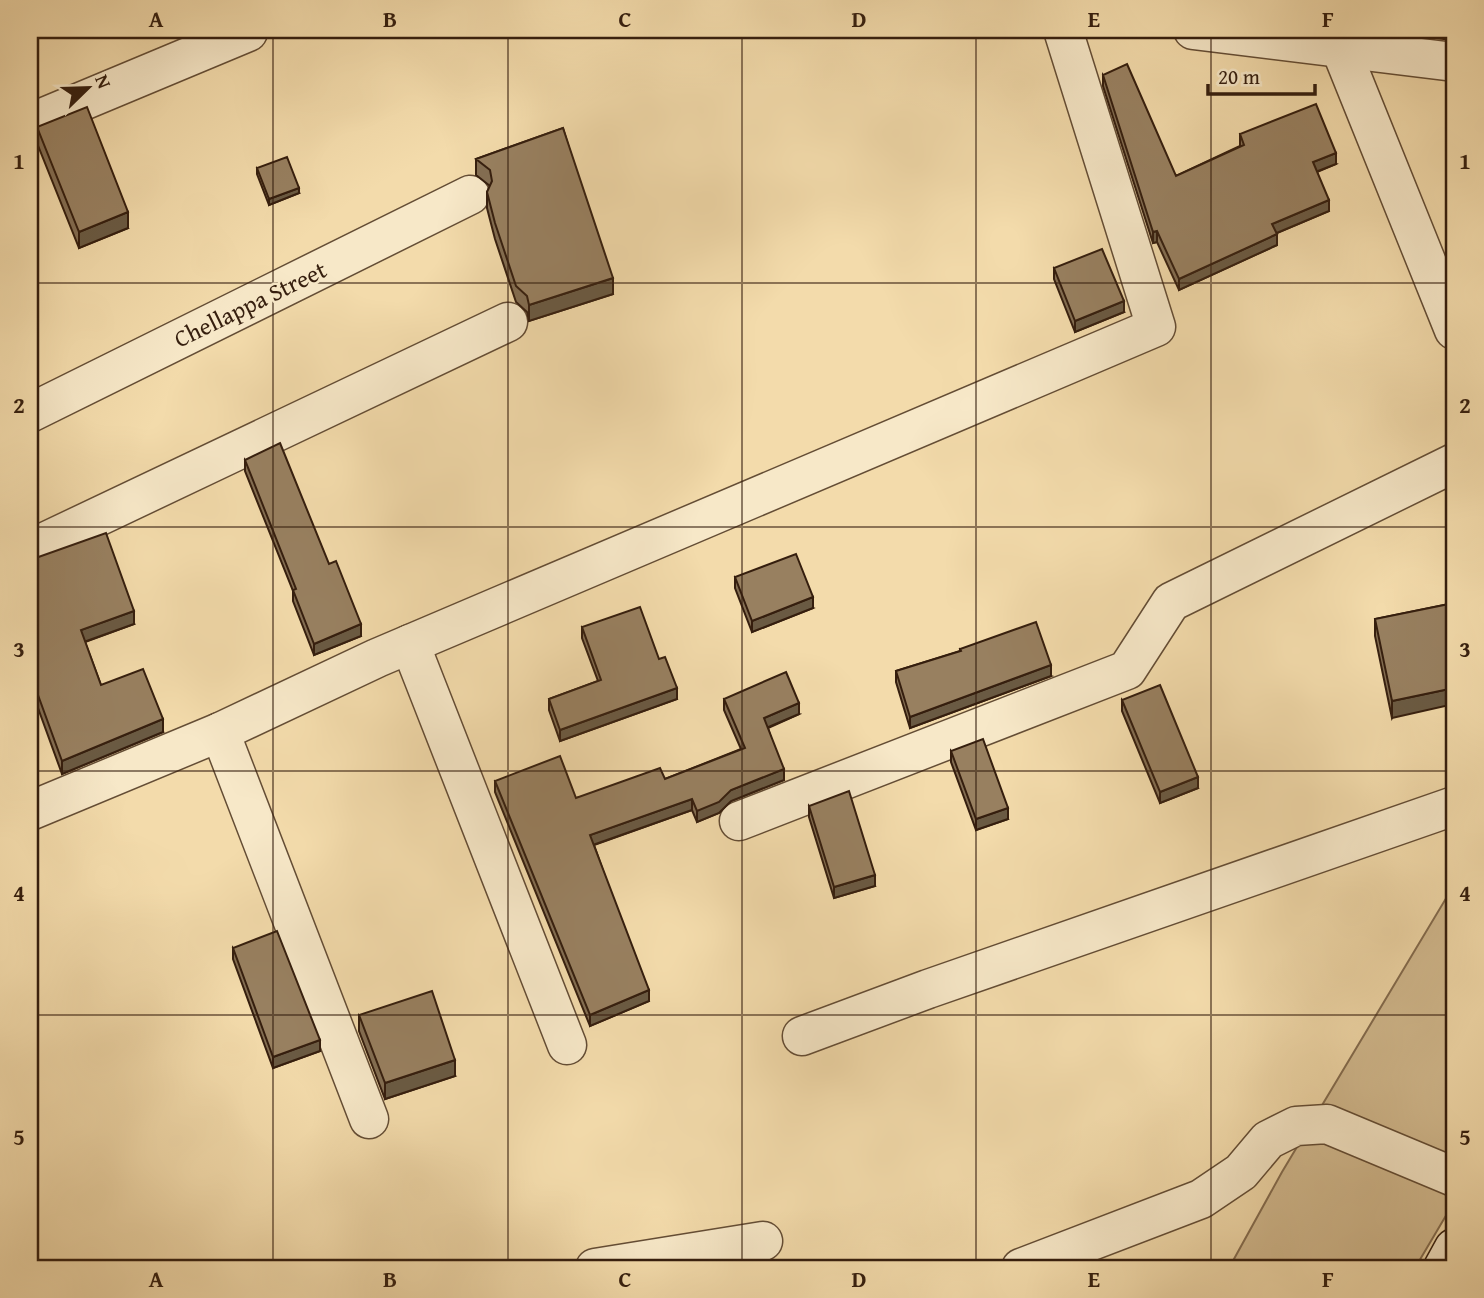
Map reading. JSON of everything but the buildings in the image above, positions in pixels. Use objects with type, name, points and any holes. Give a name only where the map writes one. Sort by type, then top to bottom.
[{"type":"street","points":[[30,811],[220,732],[410,644],[1156,327],[1063,30]]},
{"type":"street","points":[[1193,30],[1337,39],[1454,62]]},
{"type":"street","points":[[30,122],[248,32]]},
{"type":"street","points":[[1337,39],[1454,330]]},
{"type":"street","name":"Chellappa Street","points":[[30,413],[470,195]]},
{"type":"street","points":[[30,548],[508,322]]},
{"type":"street","points":[[739,821],[1127,670],[1171,601],[1454,463]]},
{"type":"street","points":[[410,644],[567,1045]]},
{"type":"street","points":[[220,732],[369,1119]]},
{"type":"street","points":[[802,1036],[928,989],[1454,806]]},
{"type":"street","points":[[1021,1268],[1201,1199],[1241,1172],[1269,1140],[1296,1126],[1327,1124],[1454,1177]]},
{"type":"street","points":[[595,1268],[763,1241]]},
{"type":"street","points":[[1443,1268],[1454,1248]]},
{"type":"shaded area","points":[[1454,885],[1454,1202],[1415,1268],[1229,1268],[1282,1172]]}]
